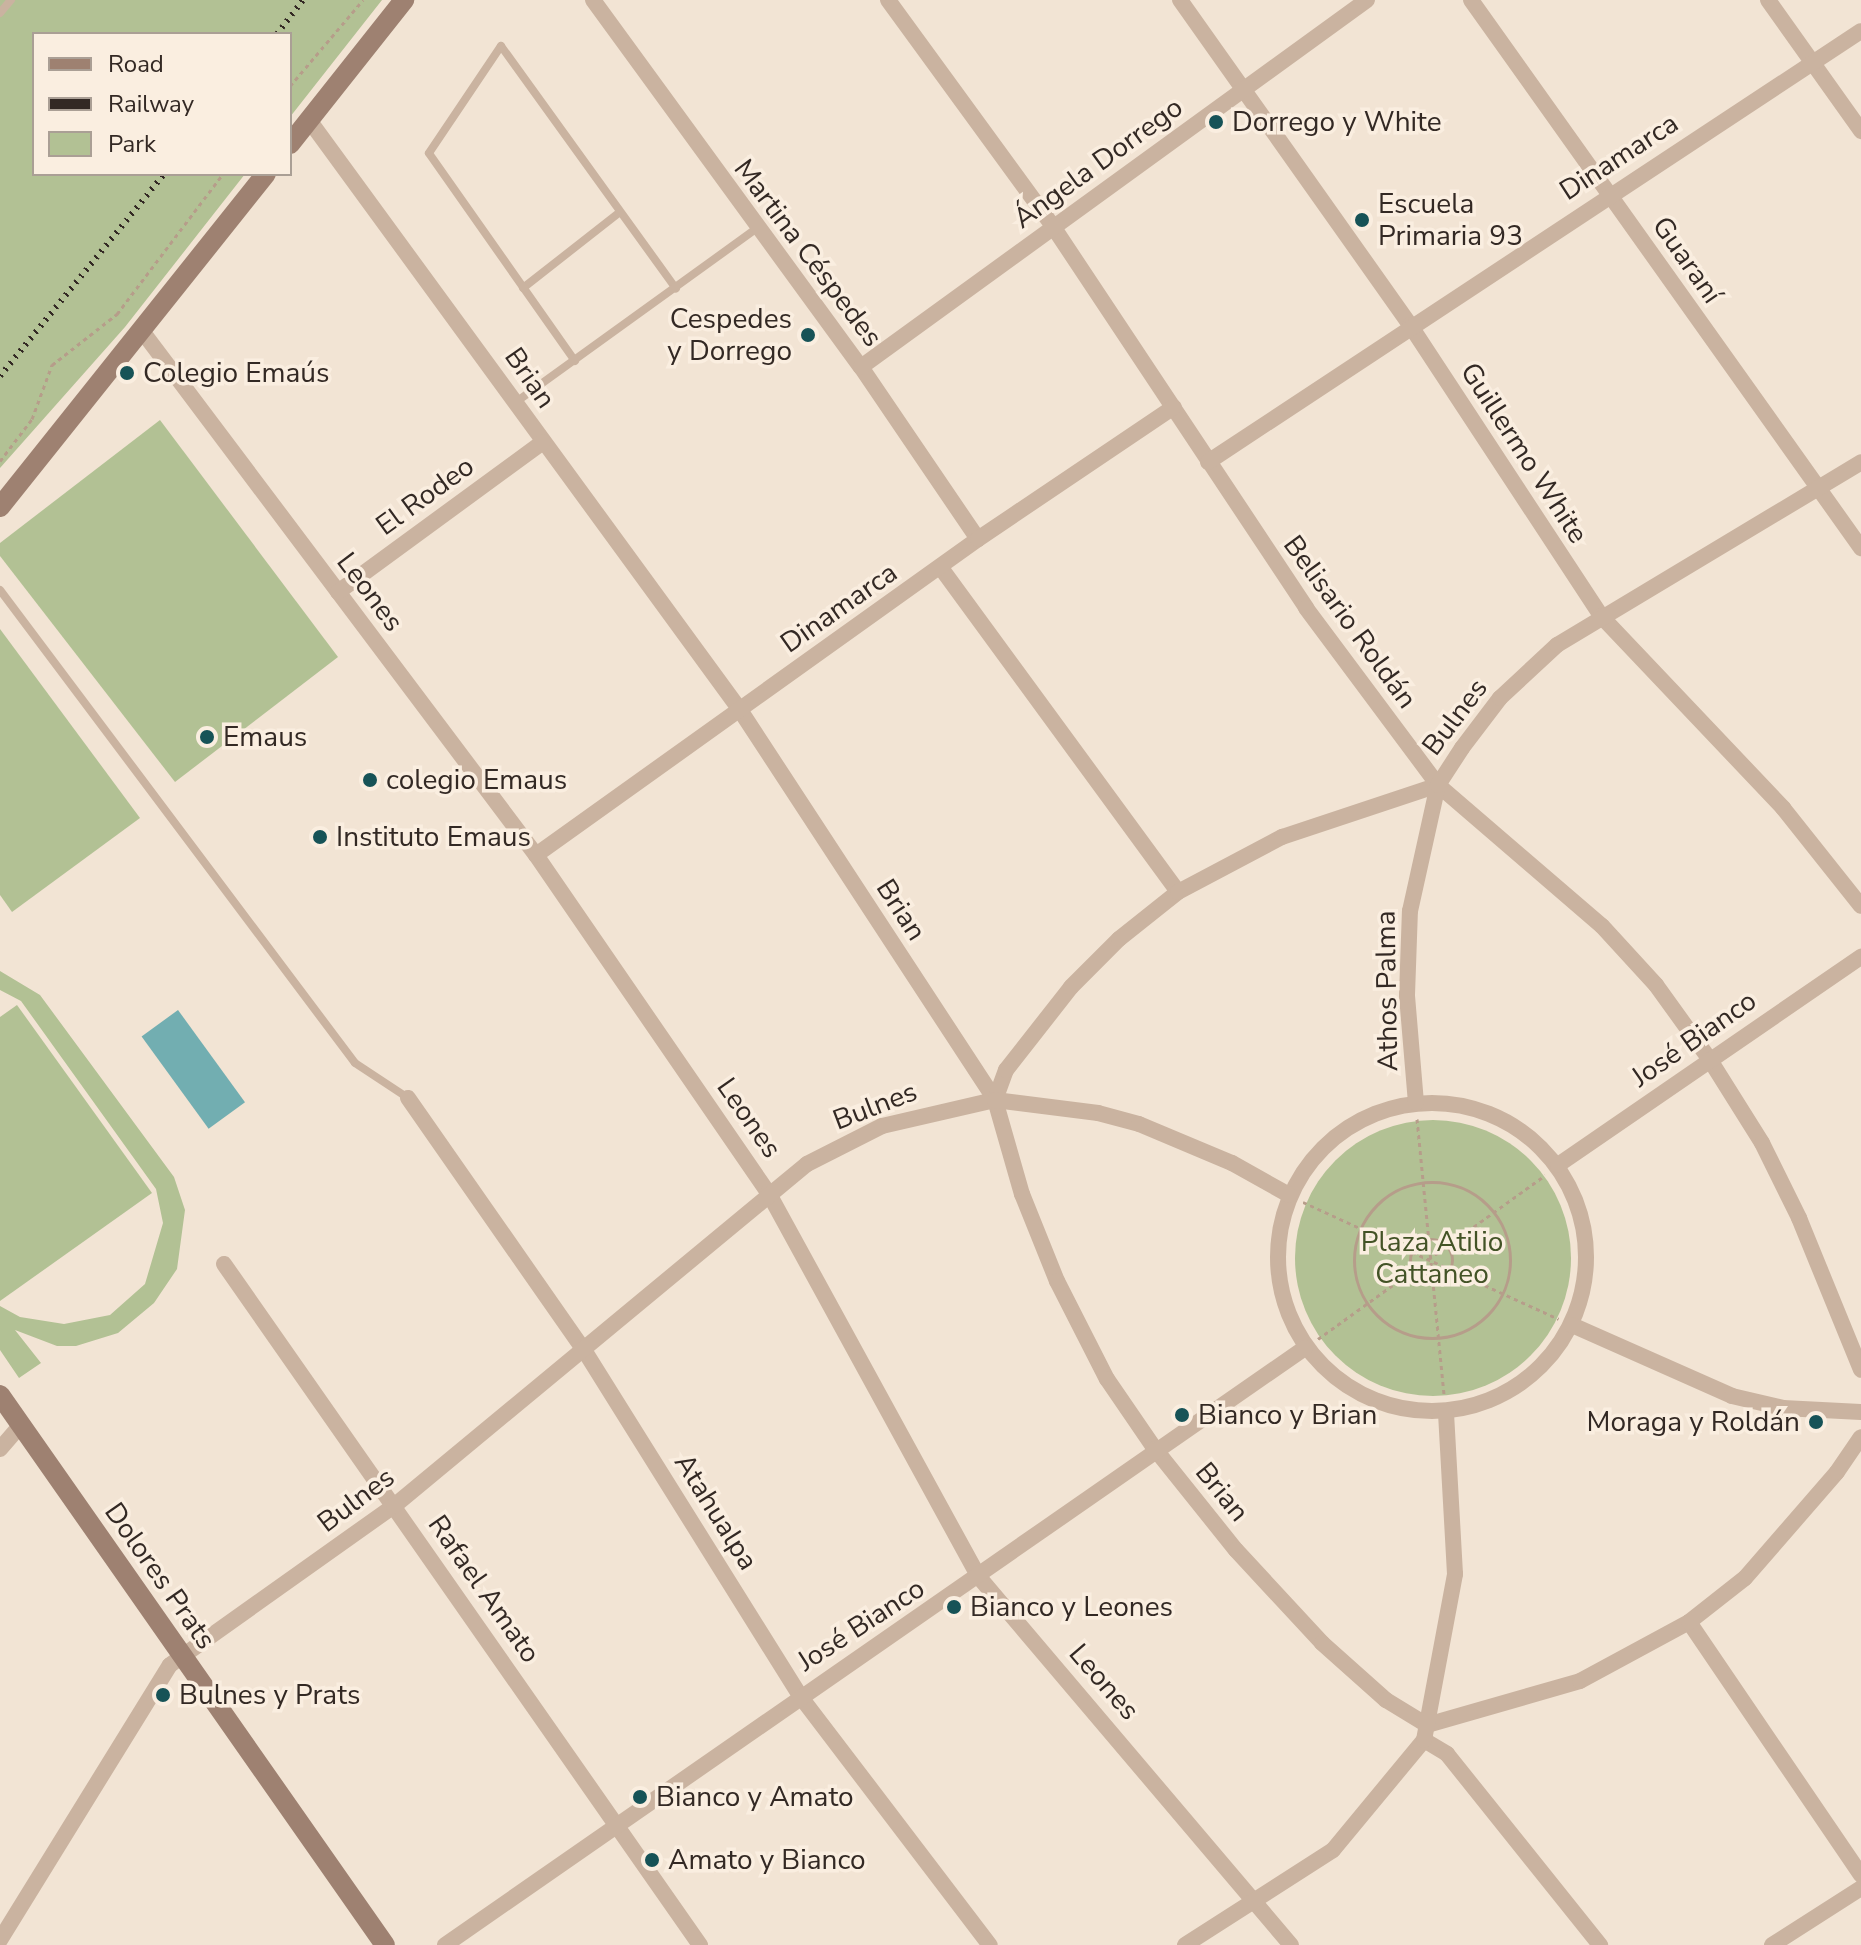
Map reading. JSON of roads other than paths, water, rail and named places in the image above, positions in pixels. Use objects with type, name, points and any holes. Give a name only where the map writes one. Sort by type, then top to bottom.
[{"type":"street","points":[[292,141],[404,0]]},
{"type":"street","name":"Martina Céspedes","points":[[593,0],[756,229],[861,367],[978,539]]},
{"type":"street","name":"Belisario Roldán","points":[[888,0],[1054,228],[1306,608],[1438,785],[1602,926],[1656,985],[1710,1060],[1762,1143],[1799,1218],[1861,1370]]},
{"type":"street","name":"Guillermo White","points":[[1180,0],[1410,325],[1601,616],[1783,808],[1861,906]]},
{"type":"street","name":"Ángela Dorrego","points":[[861,367],[1367,0]]},
{"type":"street","name":"Guaraní","points":[[1471,0],[1816,489],[1861,548]]},
{"type":"street","points":[[1768,0],[1861,131]]},
{"type":"street","name":"Dinamarca","points":[[1208,462],[1410,325],[1861,31]]},
{"type":"street","name":"Brian","points":[[309,120],[740,710],[995,1100],[1022,1194],[1057,1281],[1107,1379],[1155,1449],[1236,1550],[1322,1643],[1447,1754],[1600,1945]]},
{"type":"street","points":[[0,507],[264,176]]},
{"type":"street","name":"Leones","points":[[142,331],[536,855],[768,1192],[978,1576],[1260,1902],[1291,1945]]},
{"type":"street","name":"Dinamarca","points":[[536,855],[978,539],[1174,407]]},
{"type":"street","name":"El Rodeo","points":[[338,592],[543,442]]},
{"type":"street","name":"Bulnes","points":[[0,1940],[152,1689],[182,1656],[394,1506],[584,1350],[768,1192],[807,1164],[882,1126],[995,1100],[1006,1070],[1071,987],[1119,939],[1178,892],[1282,837],[1438,785],[1477,726],[1518,679],[1601,616],[1861,462]]},
{"type":"street","points":[[941,568],[1178,892]]},
{"type":"street","name":"Athos Palma","points":[[1416,1103],[1407,995],[1410,911],[1438,785]]},
{"type":"street","name":"José Bianco","points":[[1558,1165],[1861,957]]},
{"type":"street","name":"Atahualpa","points":[[408,1098],[584,1350],[800,1696],[990,1945]]},
{"type":"street","points":[[995,1100],[1098,1113],[1139,1124],[1232,1163],[1289,1195]]},
{"type":"street","points":[[1416,1103],[1456,1104],[1495,1115],[1530,1136],[1558,1165],[1578,1202],[1587,1243],[1585,1285],[1572,1325],[1530,1376],[1496,1399],[1446,1412],[1393,1408],[1346,1387],[1305,1348],[1288,1316],[1277,1276],[1278,1235],[1289,1195],[1310,1160],[1340,1132],[1376,1112],[1416,1103]]},
{"type":"street","name":"Rafael Amato","points":[[224,1264],[700,1945]]},
{"type":"street","points":[[1572,1325],[1744,1400],[1817,1412],[1861,1412]]},
{"type":"street","name":"José Bianco","points":[[445,1945],[800,1696],[978,1576],[1155,1449],[1305,1348]]},
{"type":"street","name":"Dolores Prats","points":[[0,1395],[385,1945]]},
{"type":"street","points":[[1185,1945],[1260,1902],[1333,1850],[1425,1732],[1455,1574],[1446,1412]]},
{"type":"street","points":[[0,1449],[21,1425]]},
{"type":"street","points":[[1425,1732],[1550,1692],[1614,1667],[1689,1622],[1745,1578],[1837,1472],[1861,1437]]},
{"type":"street","points":[[1689,1622],[1861,1875]]},
{"type":"street","points":[[1772,1945],[1861,1888]]},
{"type":"lane","points":[[0,13],[11,0]]},
{"type":"lane","points":[[575,361],[429,153],[501,46],[676,289]]},
{"type":"lane","points":[[523,288],[620,212]]},
{"type":"lane","points":[[516,402],[756,229]]},
{"type":"lane","points":[[0,590],[355,1063],[408,1098]]},
{"type":"water","points":[[178,1010],[245,1102],[209,1129],[142,1036]]},
{"type":"railway","points":[[279,32],[303,0]]},
{"type":"railway","points":[[0,376],[162,176]]},
{"type":"place","name":"Dorrego y White","points":[[1216,122]]},
{"type":"place","name":"Escuela Primaria 93","points":[[1362,220]]},
{"type":"place","name":"Cespedes y Dorrego","points":[[808,335]]},
{"type":"place","name":"Colegio Emaús","points":[[127,373]]},
{"type":"place","name":"Emaus","points":[[207,737]]},
{"type":"place","name":"colegio Emaus","points":[[370,780]]},
{"type":"place","name":"Instituto Emaus","points":[[320,837]]},
{"type":"place","name":"Bianco y Brian","points":[[1182,1415]]},
{"type":"place","name":"Moraga y Roldán","points":[[1816,1422]]},
{"type":"place","name":"Bianco y Leones","points":[[954,1607]]},
{"type":"place","name":"Bulnes y Prats","points":[[163,1695]]},
{"type":"place","name":"Bianco y Amato","points":[[640,1797]]},
{"type":"place","name":"Amato y Bianco","points":[[652,1860]]},
{"type":"park label","name":"Plaza Atilio Cattaneo","points":[[1432,1258]]}]
